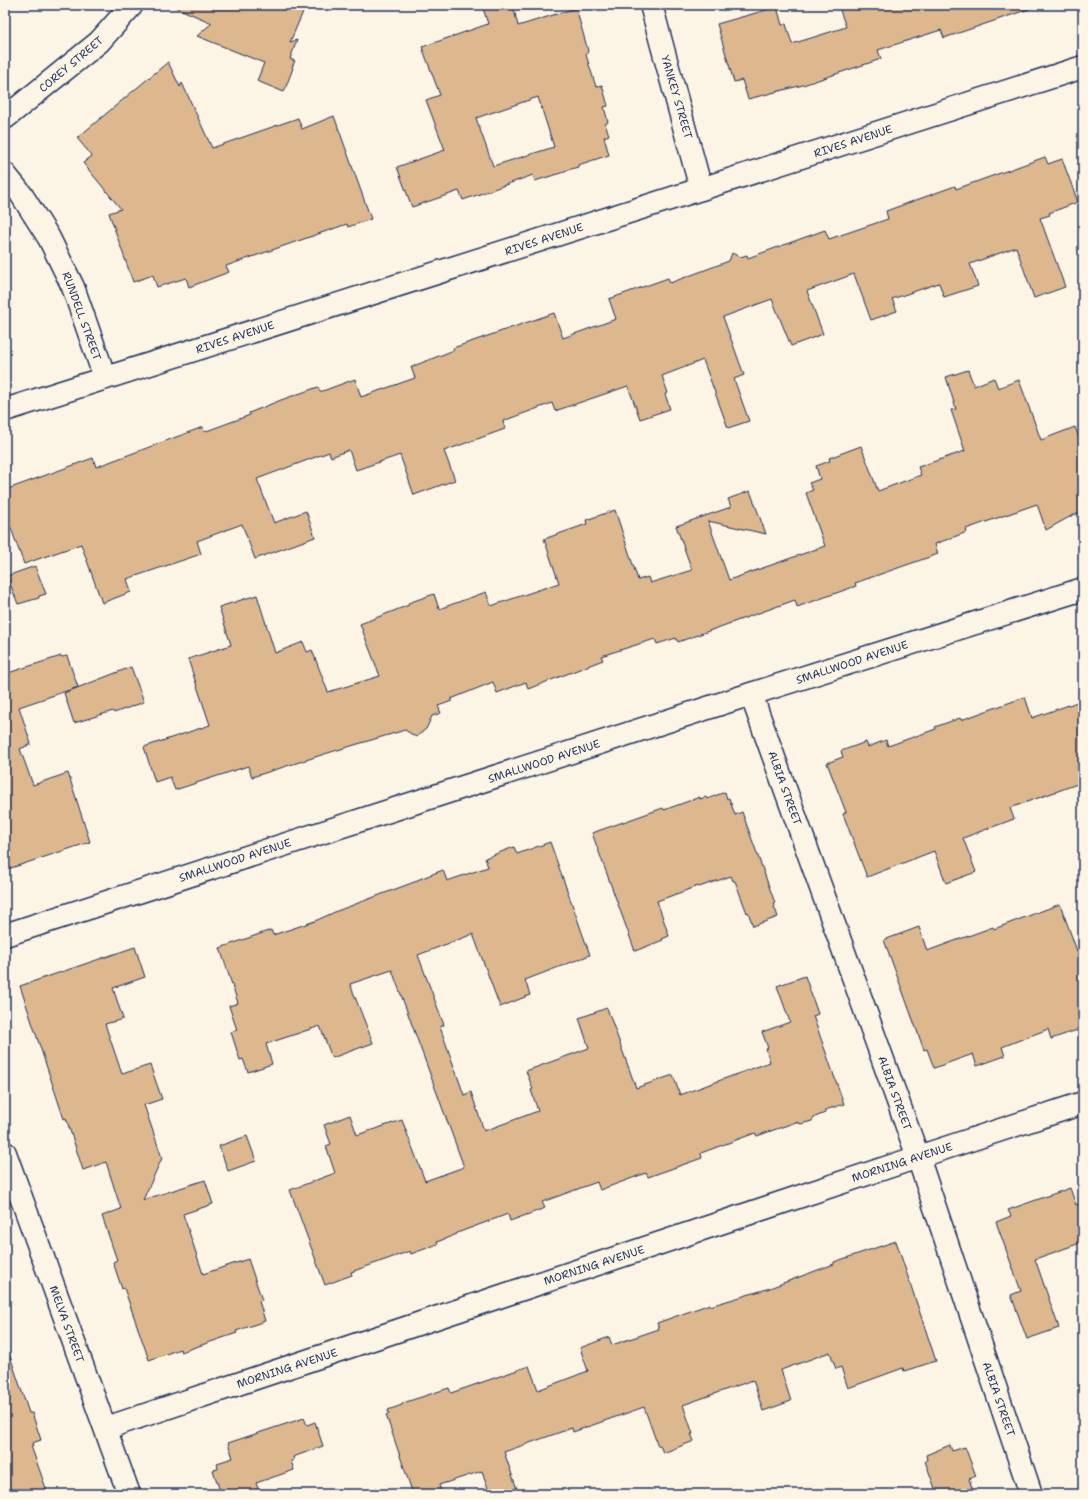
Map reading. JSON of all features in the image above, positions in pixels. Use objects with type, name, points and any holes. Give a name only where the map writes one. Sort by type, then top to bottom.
[{"type":"street","name":"COREY STREET","points":[[5,118],[99,42],[132,5]]},
{"type":"street","name":"YANKEY STREET","points":[[651,5],[701,189]]},
{"type":"street","name":"RIVES AVENUE","points":[[5,410],[1083,66]]},
{"type":"street","name":"RUNDELL STREET","points":[[5,174],[21,194],[50,238],[73,287],[105,378]]},
{"type":"street","name":"SMALLWOOD AVENUE","points":[[5,935],[751,694],[1083,589]]},
{"type":"street","name":"ALBIA STREET","points":[[751,694],[918,1157],[1031,1494]]},
{"type":"street","name":"MORNING AVENUE","points":[[106,1428],[1083,1103]]},
{"type":"street","name":"MELVA STREET","points":[[5,1153],[130,1494]]},
{"type":"building","points":[[170,5],[306,5],[290,42],[297,40],[290,59],[295,61],[284,92],[257,81],[264,63],[197,36],[212,23]]},
{"type":"building","points":[[482,5],[513,5],[518,26],[576,8],[588,51],[586,55],[596,87],[602,85],[608,106],[604,107],[608,122],[605,124],[609,135],[604,137],[609,155],[535,181],[533,175],[463,200],[459,191],[412,207],[397,167],[445,150],[426,100],[440,95],[422,47],[488,24]],"holes":[[[538,97],[554,147],[493,166],[476,118]]]},
{"type":"building","points":[[838,5],[1029,5],[1029,9],[944,38],[941,30],[878,50],[881,59],[803,85],[748,99],[742,80],[734,82],[717,24],[777,7],[782,25],[786,24],[792,44],[846,27]]},
{"type":"building","points":[[168,62],[180,87],[182,83],[212,148],[298,118],[302,129],[334,116],[371,219],[348,227],[347,224],[226,266],[229,272],[189,287],[186,278],[157,287],[153,275],[133,282],[109,213],[121,209],[83,163],[92,156],[77,138]]},
{"type":"building","points":[[1045,157],[1048,164],[1062,159],[1078,202],[1040,218],[1065,287],[1034,298],[1016,247],[970,264],[978,286],[944,297],[939,283],[892,299],[897,311],[871,320],[854,274],[807,291],[823,334],[791,346],[772,299],[723,317],[744,375],[734,379],[749,421],[728,428],[703,360],[662,376],[668,393],[665,394],[670,409],[640,419],[628,386],[555,411],[552,403],[503,421],[505,429],[444,451],[455,480],[414,495],[400,455],[356,470],[349,450],[331,457],[329,452],[257,479],[274,523],[306,511],[315,537],[255,559],[242,524],[197,541],[201,554],[127,579],[131,592],[102,603],[81,544],[24,564],[5,512],[5,490],[93,458],[96,467],[203,427],[204,432],[250,415],[249,413],[281,400],[318,387],[320,392],[355,379],[361,397],[415,378],[411,367],[454,350],[453,348],[554,313],[563,338],[616,319],[609,299],[668,278],[670,283],[729,261],[732,253],[740,257],[747,255],[748,258],[825,230],[829,239],[888,219],[886,211],[955,186],[956,189]]},
{"type":"building","points":[[968,370],[974,386],[994,378],[998,388],[1019,380],[1041,440],[1075,427],[1083,448],[1083,512],[1073,515],[1046,530],[1037,504],[966,529],[967,532],[935,544],[938,554],[855,583],[856,586],[797,607],[795,600],[678,642],[676,638],[657,644],[655,639],[601,656],[603,660],[528,689],[526,682],[497,693],[493,682],[451,699],[452,701],[438,706],[441,713],[432,716],[426,729],[416,737],[405,730],[252,777],[248,766],[175,790],[170,777],[155,782],[144,747],[210,725],[188,659],[231,645],[219,607],[257,595],[275,653],[303,642],[307,652],[312,650],[328,692],[380,676],[360,624],[409,605],[408,603],[434,594],[439,609],[486,592],[491,606],[559,583],[544,539],[587,524],[586,520],[615,510],[638,580],[648,577],[650,583],[692,570],[676,526],[731,507],[728,499],[750,491],[766,534],[708,521],[729,580],[825,546],[806,493],[813,490],[809,483],[820,479],[816,466],[830,461],[829,458],[861,446],[878,491],[921,475],[918,467],[965,451],[951,410],[956,409],[946,377]]},
{"type":"building","points":[[35,566],[46,594],[39,596],[39,598],[18,604],[7,576]]},
{"type":"building","points":[[61,656],[67,656],[78,687],[19,707],[31,744],[20,749],[33,785],[68,773],[90,842],[5,870],[5,674]]},
{"type":"building","points":[[131,667],[144,702],[114,713],[113,711],[74,723],[64,693]]},
{"type":"building","points":[[1025,697],[1032,718],[1083,700],[1083,782],[1010,808],[1014,819],[963,838],[976,872],[946,883],[934,851],[867,877],[843,814],[846,812],[827,763],[843,757],[841,751],[866,742],[868,747],[886,740],[888,746],[936,729],[935,727],[960,718],[961,720]]},
{"type":"building","points":[[725,792],[727,799],[729,798],[735,815],[742,812],[775,903],[773,903],[778,917],[753,926],[735,881],[733,881],[731,876],[657,901],[669,936],[662,939],[663,940],[635,951],[592,833],[663,808],[664,810],[700,797],[700,799],[706,797],[707,799]]},
{"type":"building","points":[[550,842],[590,955],[525,980],[530,995],[500,1007],[473,934],[418,955],[444,1025],[440,1027],[464,1095],[471,1092],[484,1131],[538,1111],[531,1090],[533,1089],[526,1071],[589,1048],[579,1018],[607,1008],[636,1088],[673,1075],[680,1095],[770,1062],[766,1049],[768,1048],[762,1032],[790,1022],[777,986],[805,976],[818,1014],[813,1016],[844,1104],[825,1110],[825,1113],[815,1117],[812,1121],[801,1124],[796,1122],[757,1136],[755,1133],[701,1153],[702,1158],[648,1177],[646,1173],[600,1190],[597,1182],[542,1202],[545,1208],[510,1221],[508,1214],[457,1233],[437,1242],[438,1244],[411,1254],[410,1251],[351,1272],[352,1275],[325,1285],[290,1190],[335,1173],[326,1146],[331,1144],[324,1125],[350,1115],[357,1135],[402,1120],[425,1181],[464,1167],[392,970],[350,984],[373,1043],[332,1058],[320,1026],[266,1044],[272,1064],[248,1072],[243,1059],[240,1060],[231,1032],[237,1030],[229,1006],[238,1003],[220,948],[271,930],[273,935],[315,921],[443,870],[447,881],[488,867],[485,858],[514,847],[517,854]]},
{"type":"building","points":[[1060,904],[1077,951],[1083,949],[1083,1028],[1051,1039],[1048,1029],[1002,1047],[1005,1056],[977,1066],[973,1054],[934,1068],[927,1049],[924,1050],[884,940],[919,927],[927,951],[993,927],[994,929]]},
{"type":"building","points":[[135,947],[145,977],[113,988],[123,1019],[105,1024],[122,1074],[150,1065],[162,1099],[144,1105],[162,1158],[143,1200],[205,1180],[213,1204],[183,1214],[203,1274],[248,1259],[262,1300],[259,1301],[265,1321],[236,1331],[237,1333],[181,1352],[180,1349],[149,1360],[124,1288],[122,1289],[113,1262],[117,1260],[102,1216],[121,1209],[106,1162],[83,1170],[66,1118],[64,1119],[20,986]]},
{"type":"building","points":[[247,1136],[256,1161],[228,1171],[219,1146]]},
{"type":"building","points":[[1070,1188],[1076,1205],[1083,1202],[1083,1242],[1035,1259],[1059,1328],[1027,1339],[1011,1295],[1021,1291],[996,1222],[1011,1216],[1008,1210]]},
{"type":"building","points":[[896,1241],[936,1361],[904,1371],[903,1368],[848,1388],[841,1367],[836,1369],[830,1352],[781,1370],[791,1401],[763,1411],[753,1380],[683,1405],[694,1441],[663,1453],[660,1445],[658,1446],[644,1407],[573,1432],[572,1428],[504,1452],[517,1489],[503,1494],[490,1494],[482,1471],[439,1485],[442,1494],[413,1494],[386,1415],[389,1414],[388,1410],[402,1405],[403,1403],[449,1388],[451,1393],[529,1366],[538,1390],[588,1371],[580,1348],[609,1337],[612,1345],[659,1329],[657,1323],[710,1304],[710,1306],[767,1289],[834,1264],[834,1262]]},
{"type":"building","points":[[9,1353],[29,1413],[32,1413],[41,1440],[32,1443],[33,1446],[31,1446],[48,1494],[5,1494],[5,1354]]},
{"type":"building","points":[[304,1418],[307,1425],[315,1422],[323,1446],[293,1457],[294,1460],[291,1461],[294,1470],[256,1483],[260,1494],[221,1494],[213,1470],[218,1469],[217,1463],[233,1458],[228,1443]]},
{"type":"building","points":[[950,1445],[952,1451],[965,1447],[976,1476],[969,1479],[974,1494],[937,1494],[925,1461],[927,1460],[926,1455]]}]
